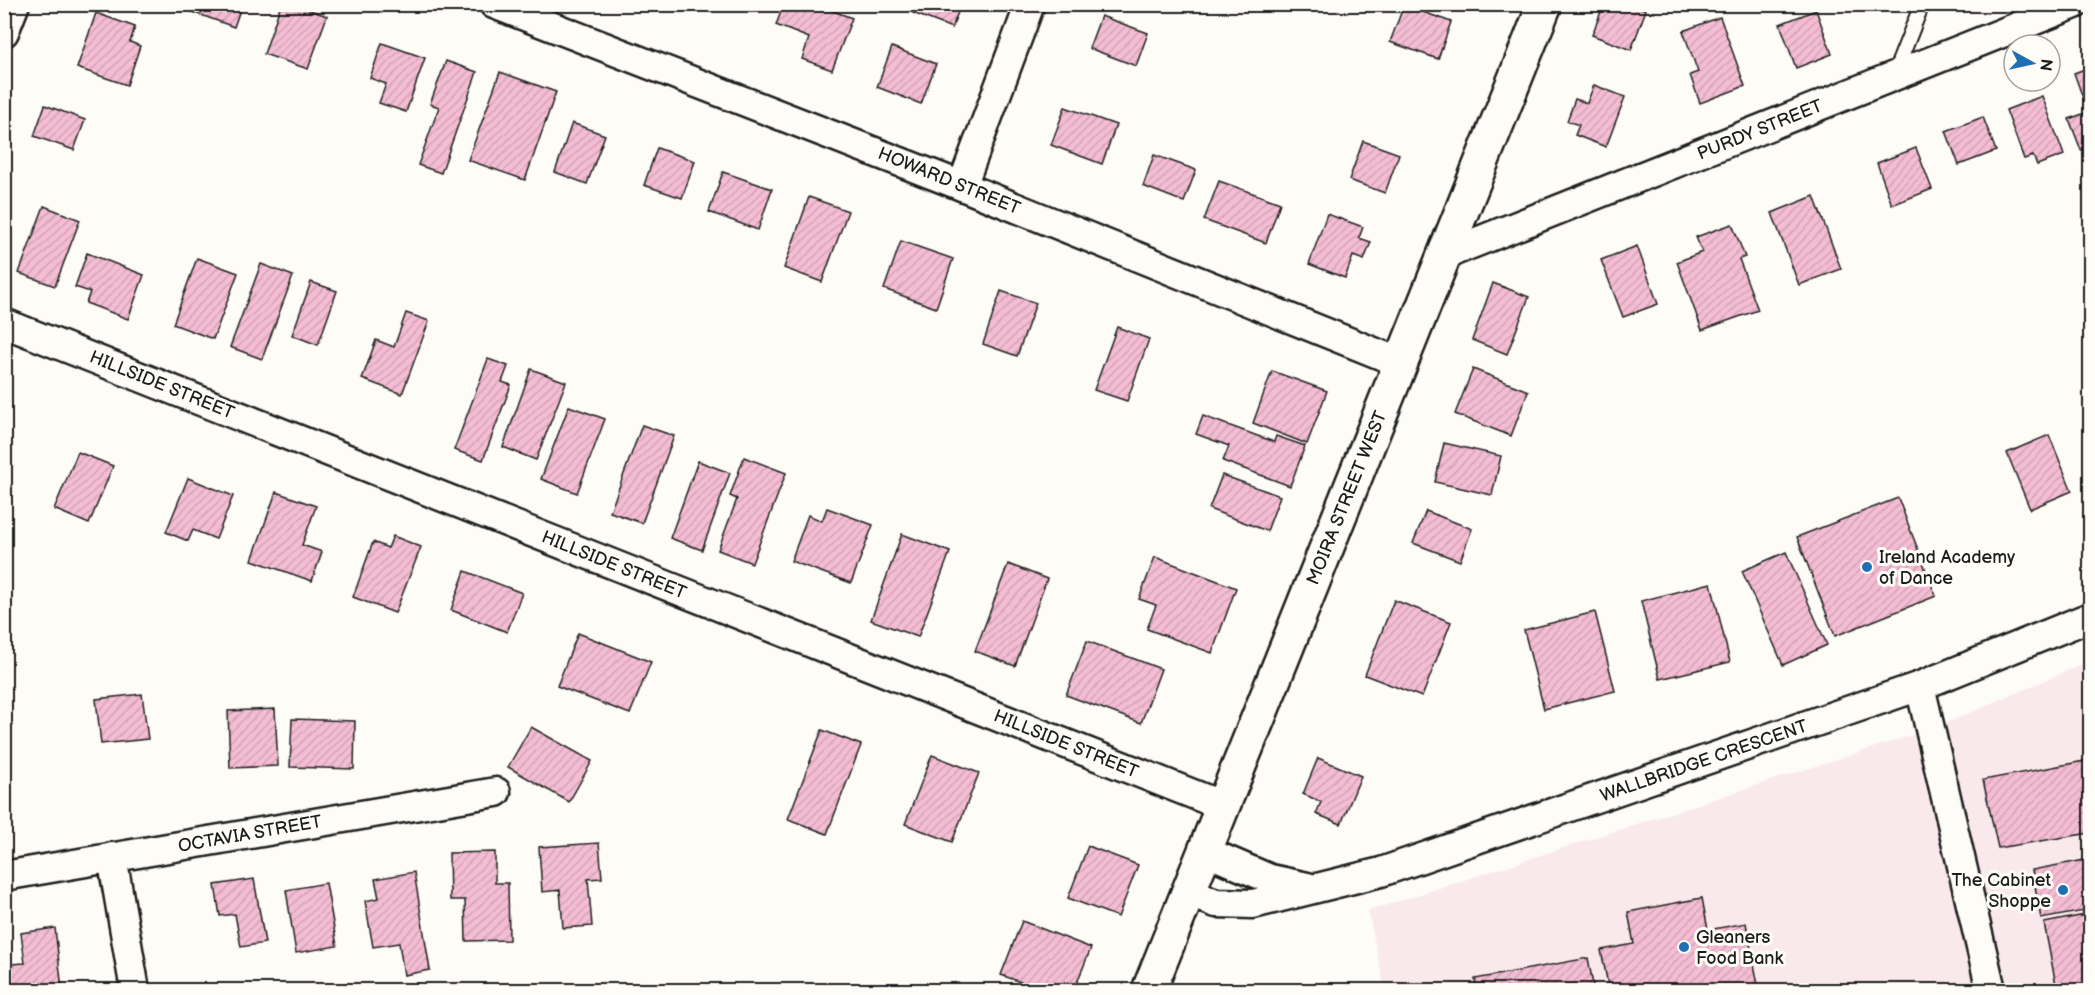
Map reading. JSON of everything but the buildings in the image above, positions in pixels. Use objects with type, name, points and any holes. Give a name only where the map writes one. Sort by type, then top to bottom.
[{"type":"main road","name":"MOIRA STREET WEST","points":[[1149,990],[1545,4]]},
{"type":"street","points":[[4,32],[15,4]]},
{"type":"street","name":"HOWARD STREET","points":[[494,4],[962,186],[1401,363]]},
{"type":"street","points":[[962,186],[1030,4]]},
{"type":"street","name":"PURDY STREET","points":[[1444,255],[2075,4]]},
{"type":"street","name":"HILLSIDE STREET","points":[[4,323],[1223,806]]},
{"type":"street","name":"WALLBRIDGE CRESCENT","points":[[1188,892],[1216,903],[1253,904],[1381,872],[1920,686],[2091,617]]},
{"type":"street","points":[[1920,686],[1991,990]]},
{"type":"street","name":"OCTAVIA STREET","points":[[4,876],[496,792]]},
{"type":"street","name":"WALLBRIDGE CRESCENT","points":[[1205,851],[1270,879],[1312,889]]},
{"type":"street","points":[[112,857],[135,990]]},
{"type":"lane","points":[[1893,77],[1922,4]]},
{"type":"shaded area","points":[[2090,661],[2090,990],[1385,990],[1368,911],[1937,727]]},
{"type":"place","name":"Ireland Academy of Dance","points":[[1867,567]]},
{"type":"place","name":"The Cabinet Shoppe","points":[[2063,890]]},
{"type":"place","name":"Gleaners Food Bank","points":[[1684,947]]}]
